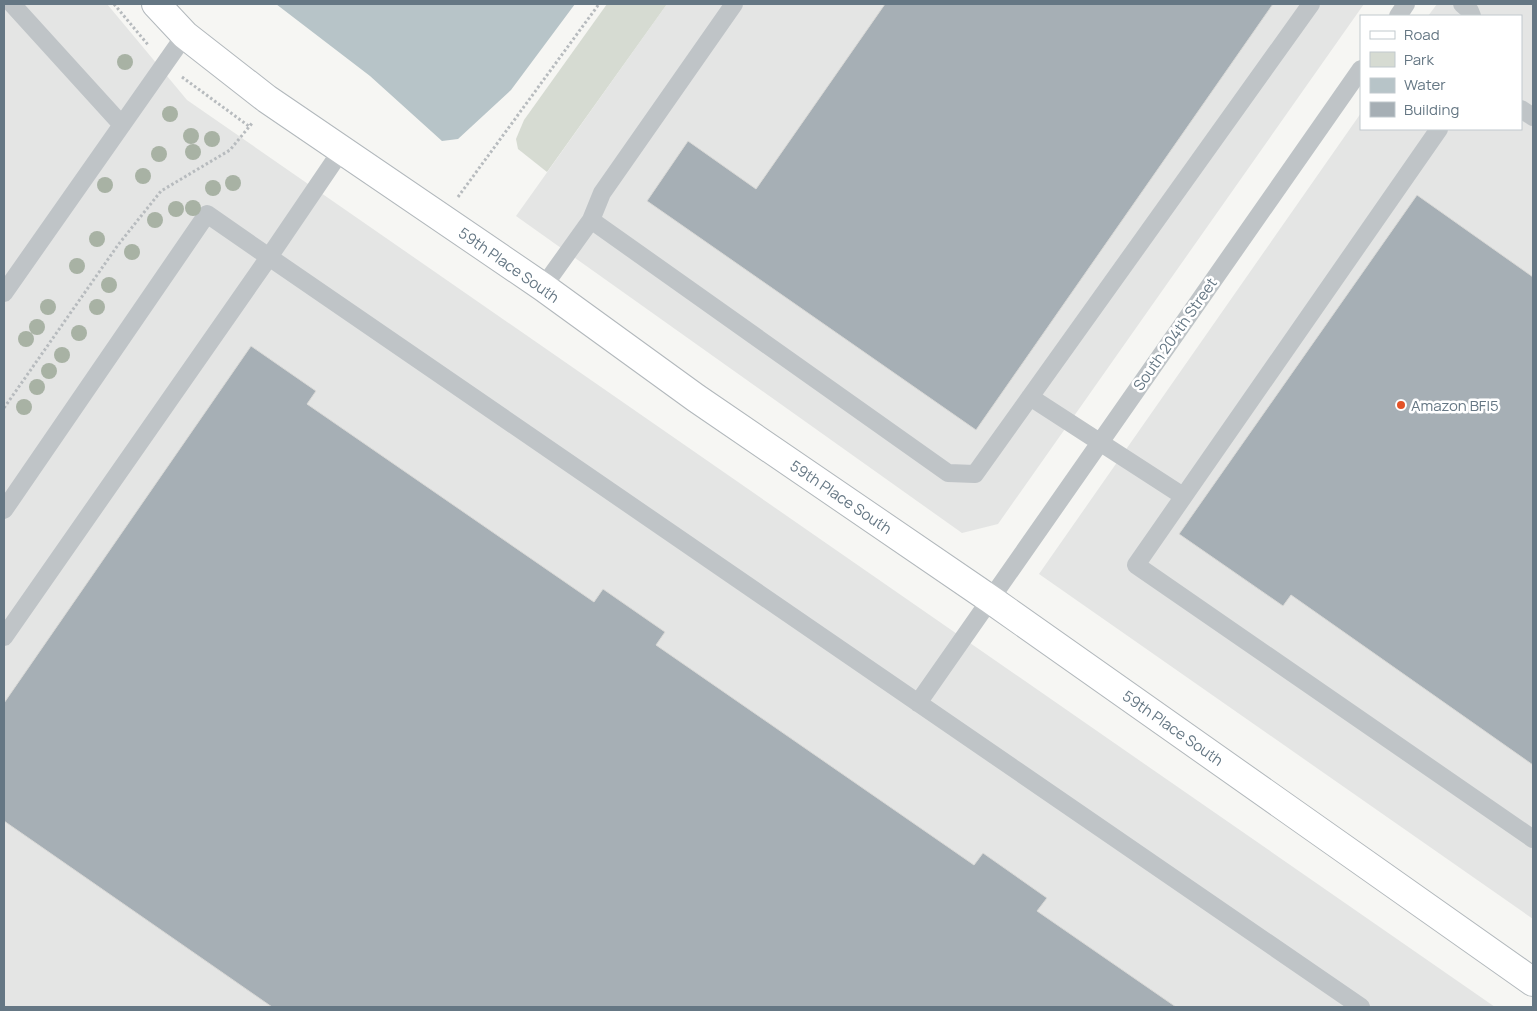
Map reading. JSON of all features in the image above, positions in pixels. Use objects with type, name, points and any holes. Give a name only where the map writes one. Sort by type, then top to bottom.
[{"type":"street","name":"59th Place South","points":[[156,4],[185,35],[341,151],[543,287],[696,398],[990,599],[1533,982]]},
{"type":"lane","points":[[12,4],[122,125]]},
{"type":"lane","points":[[543,287],[591,220],[602,194],[734,4]]},
{"type":"lane","points":[[591,220],[948,473],[975,474],[1311,4]]},
{"type":"lane","points":[[1399,15],[1406,4]]},
{"type":"lane","points":[[1462,4],[1472,15]]},
{"type":"lane","points":[[4,293],[185,35]]},
{"type":"lane","name":"South 204th Street","points":[[918,703],[1360,70]]},
{"type":"lane","points":[[1522,110],[1533,118]]},
{"type":"lane","points":[[1437,130],[1136,565],[1533,839]]},
{"type":"lane","points":[[4,637],[341,151]]},
{"type":"lane","points":[[4,510],[206,214],[1361,1007]]},
{"type":"lane","points":[[1030,397],[1183,496]]},
{"type":"path","points":[[442,219],[599,4]]},
{"type":"path","points":[[4,408],[118,245],[162,191],[230,150],[270,100]]},
{"type":"shaded area","points":[[4,4],[107,4],[187,100],[1495,1007],[4,1007]]},
{"type":"shaded area","points":[[667,4],[1364,4],[998,524],[962,533],[516,216]]},
{"type":"shaded area","points":[[1437,4],[1533,4],[1533,919],[1039,574],[1360,114],[1360,130],[1522,130],[1522,15],[1429,15]]},
{"type":"green space","points":[[607,4],[667,4],[547,172],[518,149],[516,139],[524,120]]},
{"type":"water","points":[[276,4],[575,4],[511,90],[458,139],[442,141],[370,76]]},
{"type":"building","points":[[885,4],[1273,4],[976,430],[647,201],[688,141],[756,189]]},
{"type":"building","name":"Amazon BFI5","points":[[1417,195],[1533,277],[1533,765],[1291,595],[1283,606],[1179,534]]},
{"type":"building","points":[[251,346],[316,391],[307,404],[594,602],[603,589],[665,632],[656,645],[974,865],[983,853],[1047,898],[1037,911],[1176,1007],[272,1007],[4,821],[4,703]]},
{"type":"place","name":"Amazon BFI5","points":[[1401,405]]}]
